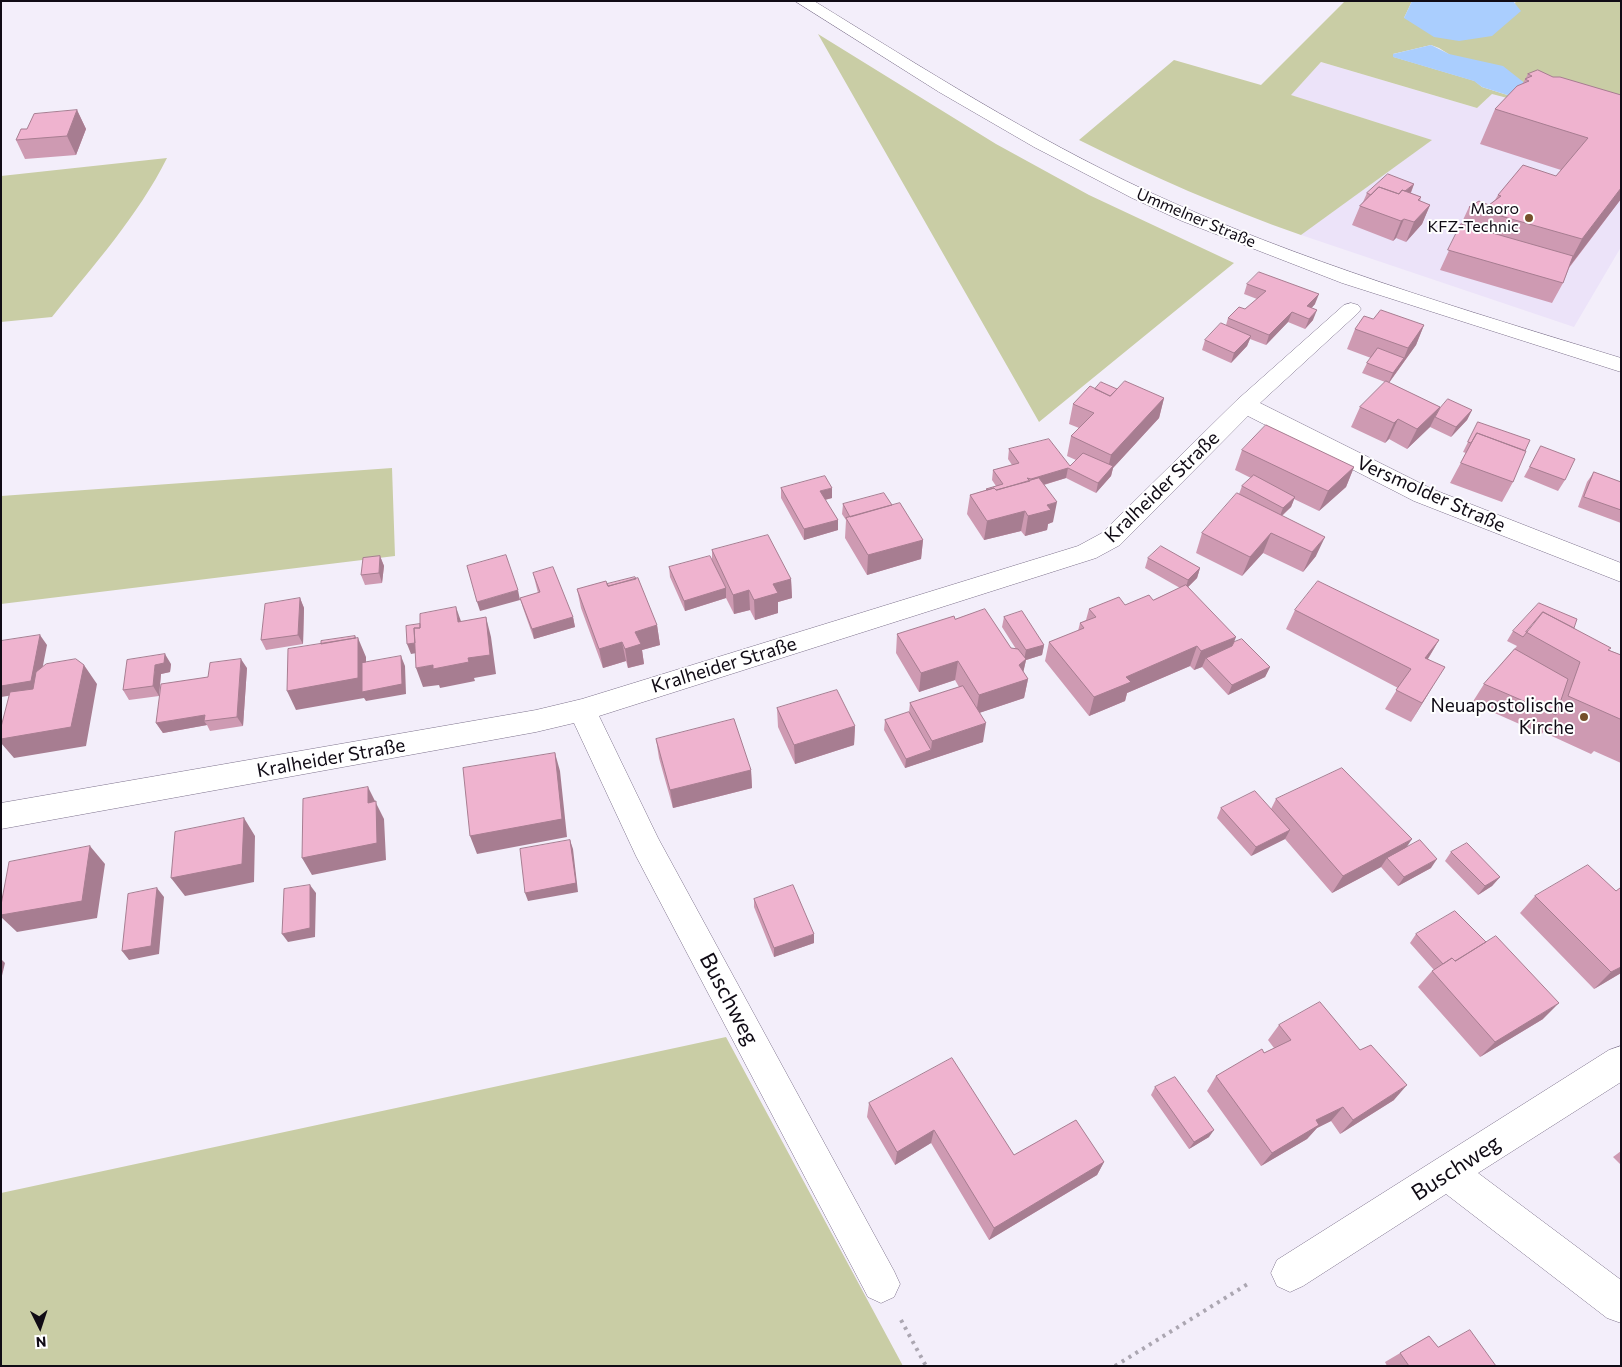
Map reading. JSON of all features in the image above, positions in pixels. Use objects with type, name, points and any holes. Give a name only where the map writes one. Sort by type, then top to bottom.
[{"type":"street","name":"Ummelner Straße","points":[[803,1],[1054,152],[1188,216],[1262,246],[1376,286],[1621,364]]},
{"type":"street","name":"Kralheider Straße","points":[[1,816],[536,721],[582,710],[1094,549],[1110,539],[1245,405],[1351,309]]},
{"type":"street","name":"Versmolder Straße","points":[[1245,405],[1423,495],[1621,573]]},
{"type":"street","name":"Buschweg","points":[[582,710],[648,847],[882,1284]]},
{"type":"street","name":"Buschweg","points":[[1290,1273],[1621,1062]]},
{"type":"street","points":[[1448,1173],[1621,1304]]},
{"type":"path","points":[[1115,1366],[1255,1280],[1290,1273]]},
{"type":"path","points":[[882,1284],[926,1366]]},
{"type":"shaded area","points":[[1321,62],[1477,108],[1492,94],[1621,128],[1621,247],[1574,327],[1301,235],[1431,140],[1290,95]]},
{"type":"green space","points":[[1345,1],[1412,1],[1404,18],[1516,3],[1513,1],[1621,1],[1621,128],[1492,94],[1477,108],[1321,62],[1291,95],[1432,140],[1301,235],[1188,191],[1079,140],[1174,60],[1261,85]],"holes":[[[1431,45],[1439,48],[1520,99],[1482,87],[1475,81],[1394,57],[1393,54]]]},
{"type":"green space","points":[[818,34],[996,144],[1089,195],[1234,263],[1039,422]]},
{"type":"green space","points":[[167,158],[129,220],[52,317],[1,322],[1,176]]},
{"type":"green space","points":[[392,468],[395,556],[1,604],[1,496]]},
{"type":"green space","points":[[726,1037],[903,1366],[1,1366],[1,1193]]},
{"type":"water","points":[[1412,1],[1513,1],[1521,11],[1492,36],[1459,41],[1434,37],[1404,18]]},
{"type":"water","points":[[1431,45],[1449,54],[1503,66],[1536,92],[1520,99],[1482,87],[1474,81],[1393,57],[1393,54]]},
{"type":"building","points":[[1538,70],[1553,77],[1560,77],[1621,95],[1621,188],[1582,239],[1469,207],[1479,201],[1489,205],[1501,196],[1498,195],[1523,165],[1556,176],[1588,138],[1495,109],[1517,86],[1529,81],[1525,79],[1532,76],[1528,74]]},
{"type":"building","points":[[77,110],[67,136],[16,140],[21,129],[27,129],[34,114]]},
{"type":"building","points":[[1388,174],[1414,184],[1405,191],[1402,190],[1399,194],[1379,187],[1371,195],[1367,193]]},
{"type":"building","points":[[1379,187],[1399,194],[1402,190],[1421,197],[1418,200],[1430,205],[1414,222],[1404,219],[1401,221],[1360,206]]},
{"type":"building","points":[[1461,224],[1573,256],[1563,283],[1448,250]]},
{"type":"building","points":[[1259,272],[1319,294],[1307,306],[1317,310],[1309,319],[1292,312],[1269,335],[1228,318],[1239,307],[1245,309],[1266,291],[1247,284]]},
{"type":"building","points":[[1381,310],[1424,325],[1408,348],[1355,329],[1364,316],[1373,319]]},
{"type":"building","points":[[1221,323],[1251,336],[1234,353],[1205,340]]},
{"type":"building","points":[[1378,348],[1404,358],[1393,373],[1367,363]]},
{"type":"building","points":[[1125,381],[1164,398],[1111,455],[1071,436],[1094,413],[1073,404],[1090,386],[1110,396]]},
{"type":"building","points":[[1386,381],[1440,407],[1417,429],[1398,419],[1394,423],[1360,407]]},
{"type":"building","points":[[1101,382],[1117,389],[1110,396],[1095,389]]},
{"type":"building","points":[[1448,399],[1472,410],[1456,427],[1435,417]]},
{"type":"building","points":[[1478,422],[1530,440],[1525,451],[1477,433],[1471,443],[1468,442]]},
{"type":"building","points":[[1266,425],[1354,467],[1328,491],[1242,450]]},
{"type":"building","points":[[1477,433],[1526,451],[1513,482],[1461,463]]},
{"type":"building","points":[[1049,439],[1070,466],[1083,453],[1113,466],[1098,483],[1068,468],[1031,479],[1027,478],[1030,481],[996,490],[994,488],[986,489],[1003,484],[993,470],[1019,463],[1009,449]]},
{"type":"building","points":[[1541,446],[1575,459],[1565,480],[1530,467]]},
{"type":"building","points":[[1594,472],[1621,482],[1621,510],[1584,497]]},
{"type":"building","points":[[1254,475],[1295,497],[1283,508],[1242,486]]},
{"type":"building","points":[[825,476],[832,488],[820,491],[838,520],[804,529],[781,488]]},
{"type":"building","points":[[1039,478],[1057,502],[1047,505],[1051,510],[1028,516],[1025,511],[987,521],[970,495],[994,488],[996,490]]},
{"type":"building","points":[[884,493],[892,505],[850,517],[843,504]]},
{"type":"building","points":[[1237,493],[1325,537],[1312,552],[1271,533],[1250,557],[1202,533]]},
{"type":"building","points":[[900,503],[923,540],[868,555],[846,518]]},
{"type":"building","points":[[768,535],[791,579],[773,584],[778,593],[754,600],[749,590],[733,595],[712,550]]},
{"type":"building","points":[[1161,546],[1200,568],[1188,580],[1148,558]]},
{"type":"building","points":[[506,555],[518,590],[477,602],[467,566]]},
{"type":"building","points":[[380,556],[379,573],[361,575],[363,558]]},
{"type":"building","points":[[710,556],[726,588],[684,601],[669,567]]},
{"type":"building","points":[[553,567],[573,617],[532,629],[520,598],[540,592],[533,573]]},
{"type":"building","points":[[635,577],[636,579],[608,586],[607,584]]},
{"type":"building","points":[[638,578],[657,625],[635,632],[641,644],[625,649],[622,642],[599,649],[577,589],[606,581],[608,586]]},
{"type":"building","points":[[1318,581],[1439,640],[1425,658],[1445,667],[1422,703],[1396,690],[1411,669],[1295,610]]},
{"type":"building","points":[[1186,585],[1236,637],[1201,651],[1197,646],[1126,677],[1131,682],[1094,697],[1049,642],[1084,628],[1080,623],[1096,617],[1089,609],[1119,597],[1125,605],[1149,595],[1153,600]]},
{"type":"building","points":[[300,598],[298,635],[261,640],[265,604]]},
{"type":"building","points":[[1539,603],[1577,619],[1574,628],[1543,612],[1523,637],[1513,631]]},
{"type":"building","points":[[456,607],[458,622],[486,617],[490,655],[468,658],[469,662],[433,669],[433,665],[416,668],[414,628],[420,628],[420,614]]},
{"type":"building","points":[[985,609],[1011,648],[1018,649],[1026,659],[1019,665],[1028,679],[979,695],[958,661],[921,673],[897,634],[954,616],[955,619]]},
{"type":"building","points":[[1022,611],[1044,645],[1026,650],[1004,617]]},
{"type":"building","points":[[1543,612],[1611,648],[1608,650],[1621,655],[1620,719],[1568,696],[1580,662],[1526,632]]},
{"type":"building","points":[[420,624],[420,628],[414,628],[415,643],[407,644],[406,626]]},
{"type":"building","points":[[40,635],[31,681],[1,686],[1,641]]},
{"type":"building","points":[[355,636],[355,638],[321,644],[321,641]]},
{"type":"building","points":[[358,638],[358,678],[287,691],[288,649]]},
{"type":"building","points":[[1242,639],[1270,667],[1232,685],[1206,658],[1232,646],[1234,642]]},
{"type":"building","points":[[1515,649],[1568,679],[1556,715],[1484,684]]},
{"type":"building","points":[[165,654],[164,663],[155,665],[153,686],[123,690],[127,660]]},
{"type":"building","points":[[401,656],[402,684],[362,692],[362,663]]},
{"type":"building","points":[[76,659],[84,665],[71,727],[1,739],[1,727],[10,692],[33,689],[36,672],[46,664]]},
{"type":"building","points":[[241,659],[237,717],[204,721],[205,715],[156,723],[161,684],[208,677],[210,663]]},
{"type":"building","points":[[963,686],[986,723],[932,741],[910,703]]},
{"type":"building","points":[[837,690],[855,726],[794,745],[777,708]]},
{"type":"building","points":[[909,712],[931,750],[906,759],[885,720]]},
{"type":"building","points":[[734,719],[751,770],[670,790],[656,739]]},
{"type":"building","points":[[555,753],[562,819],[470,836],[463,768]]},
{"type":"building","points":[[1342,768],[1412,839],[1343,876],[1276,799]]},
{"type":"building","points":[[368,787],[368,803],[376,801],[377,843],[302,858],[303,799]]},
{"type":"building","points":[[1255,791],[1290,830],[1256,847],[1221,808]]},
{"type":"building","points":[[244,818],[242,864],[171,878],[175,832]]},
{"type":"building","points":[[570,840],[576,883],[525,893],[520,849]]},
{"type":"building","points":[[1420,840],[1437,859],[1404,877],[1387,858]]},
{"type":"building","points":[[1467,843],[1500,877],[1485,886],[1451,852]]},
{"type":"building","points":[[90,846],[82,901],[1,915],[9,862]]},
{"type":"building","points":[[1588,865],[1616,891],[1621,889],[1621,967],[1611,972],[1535,896]]},
{"type":"building","points":[[310,885],[310,928],[282,934],[284,889]]},
{"type":"building","points":[[793,885],[814,934],[774,948],[754,899]]},
{"type":"building","points":[[157,888],[151,946],[122,951],[128,894]]},
{"type":"building","points":[[1455,911],[1486,942],[1455,961],[1452,958],[1443,964],[1416,934]]},
{"type":"building","points":[[1496,936],[1559,1003],[1495,1042],[1432,971],[1452,958],[1455,961]]},
{"type":"building","points":[[1320,1002],[1360,1050],[1371,1045],[1407,1085],[1353,1120],[1343,1107],[1316,1120],[1319,1125],[1272,1153],[1216,1076],[1262,1049],[1264,1053],[1291,1040],[1279,1025]]},
{"type":"building","points":[[952,1058],[1014,1155],[1076,1120],[1104,1162],[994,1228],[934,1130],[897,1152],[869,1103]]},
{"type":"building","points":[[1175,1077],[1214,1130],[1194,1142],[1155,1087]]},
{"type":"building","points":[[1470,1330],[1496,1366],[1409,1366],[1400,1353],[1429,1336],[1438,1347]]},
{"type":"place","name":"Maoro KFZ-Technic","points":[[1529,218]]},
{"type":"place","name":"Neuapostolische Kirche","points":[[1584,717]]}]
